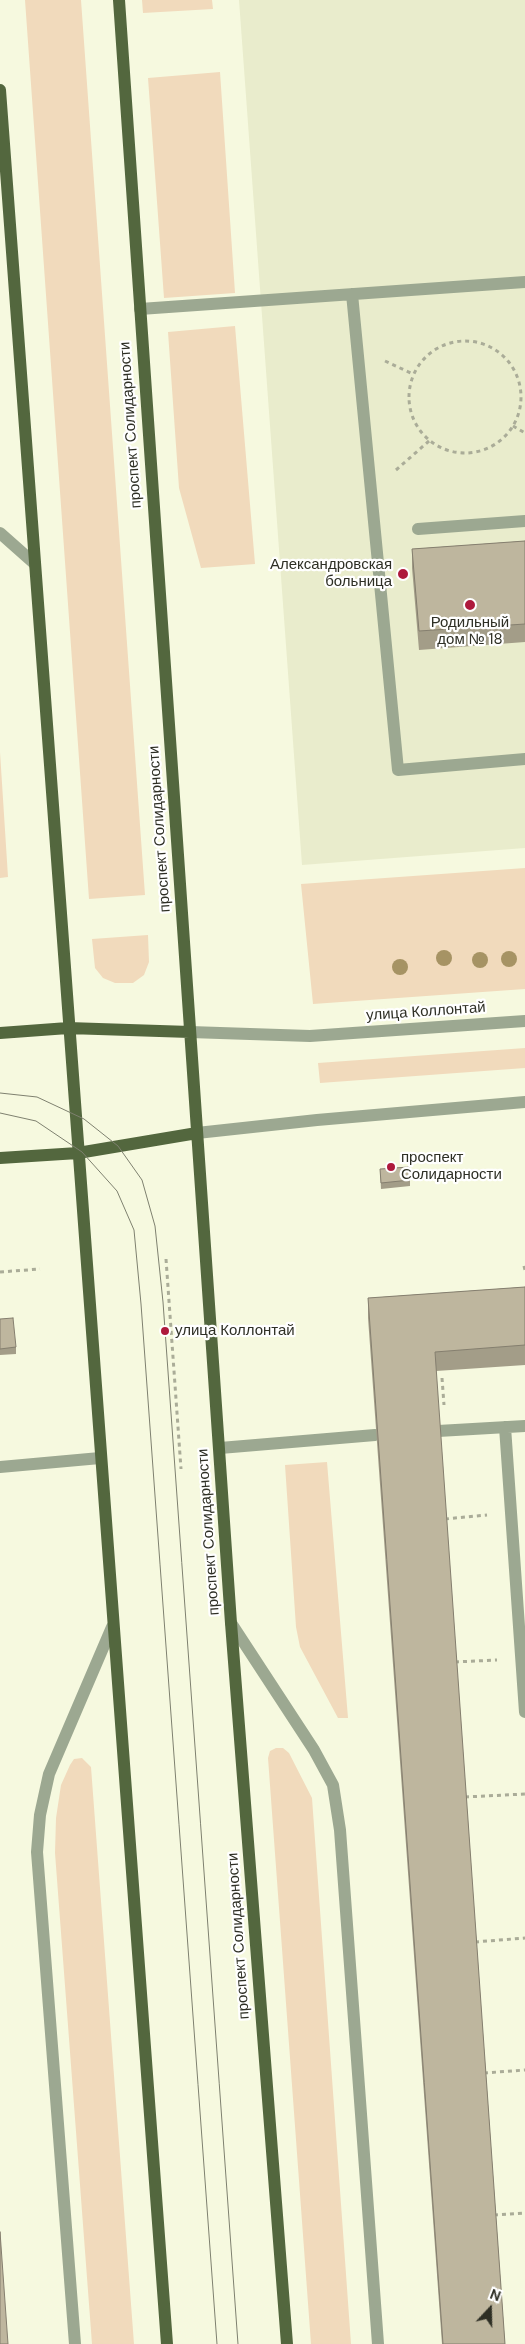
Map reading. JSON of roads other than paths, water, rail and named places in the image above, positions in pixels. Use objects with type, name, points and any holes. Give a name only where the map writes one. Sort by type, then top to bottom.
[{"type":"main road","name":"проспект Солидарности","points":[[119,0],[231,1623],[287,2344]]},
{"type":"main road","points":[[0,90],[112,1627],[167,2344]]},
{"type":"main road","name":"улица Коллонтай","points":[[0,1033],[68,1028],[190,1032]]},
{"type":"main road","points":[[0,1158],[78,1152],[197,1133]]},
{"type":"street","points":[[140,309],[525,282]]},
{"type":"street","points":[[352,294],[398,770],[525,759]]},
{"type":"street","points":[[418,529],[525,521]]},
{"type":"street","points":[[0,533],[35,564]]},
{"type":"street","name":"улица Коллонтай","points":[[190,1032],[310,1036],[525,1021]]},
{"type":"street","points":[[197,1133],[316,1120],[525,1102]]},
{"type":"street","points":[[438,1431],[525,1426]]},
{"type":"street","points":[[505,1427],[525,1712]]},
{"type":"street","points":[[220,1448],[375,1436]]},
{"type":"street","points":[[0,1467],[100,1458]]},
{"type":"street","points":[[231,1623],[314,1750],[333,1785],[340,1830],[378,2344]]},
{"type":"street","points":[[76,2344],[37,1852],[40,1815],[49,1774],[112,1627]]},
{"type":"tram line","points":[[0,1093],[37,1097],[84,1119],[118,1146],[142,1180],[155,1226],[163,1302],[238,2344]]},
{"type":"tram line","points":[[0,1113],[36,1121],[82,1152],[117,1191],[134,1230],[217,2344]]},
{"type":"place","name":"Александровская больница","points":[[403,574]]},
{"type":"place","name":"Родильный дом № 18","points":[[470,605]]},
{"type":"place","name":"проспект Солидарности","points":[[391,1167]]},
{"type":"place","name":"улица Коллонтай","points":[[165,1331]]}]
